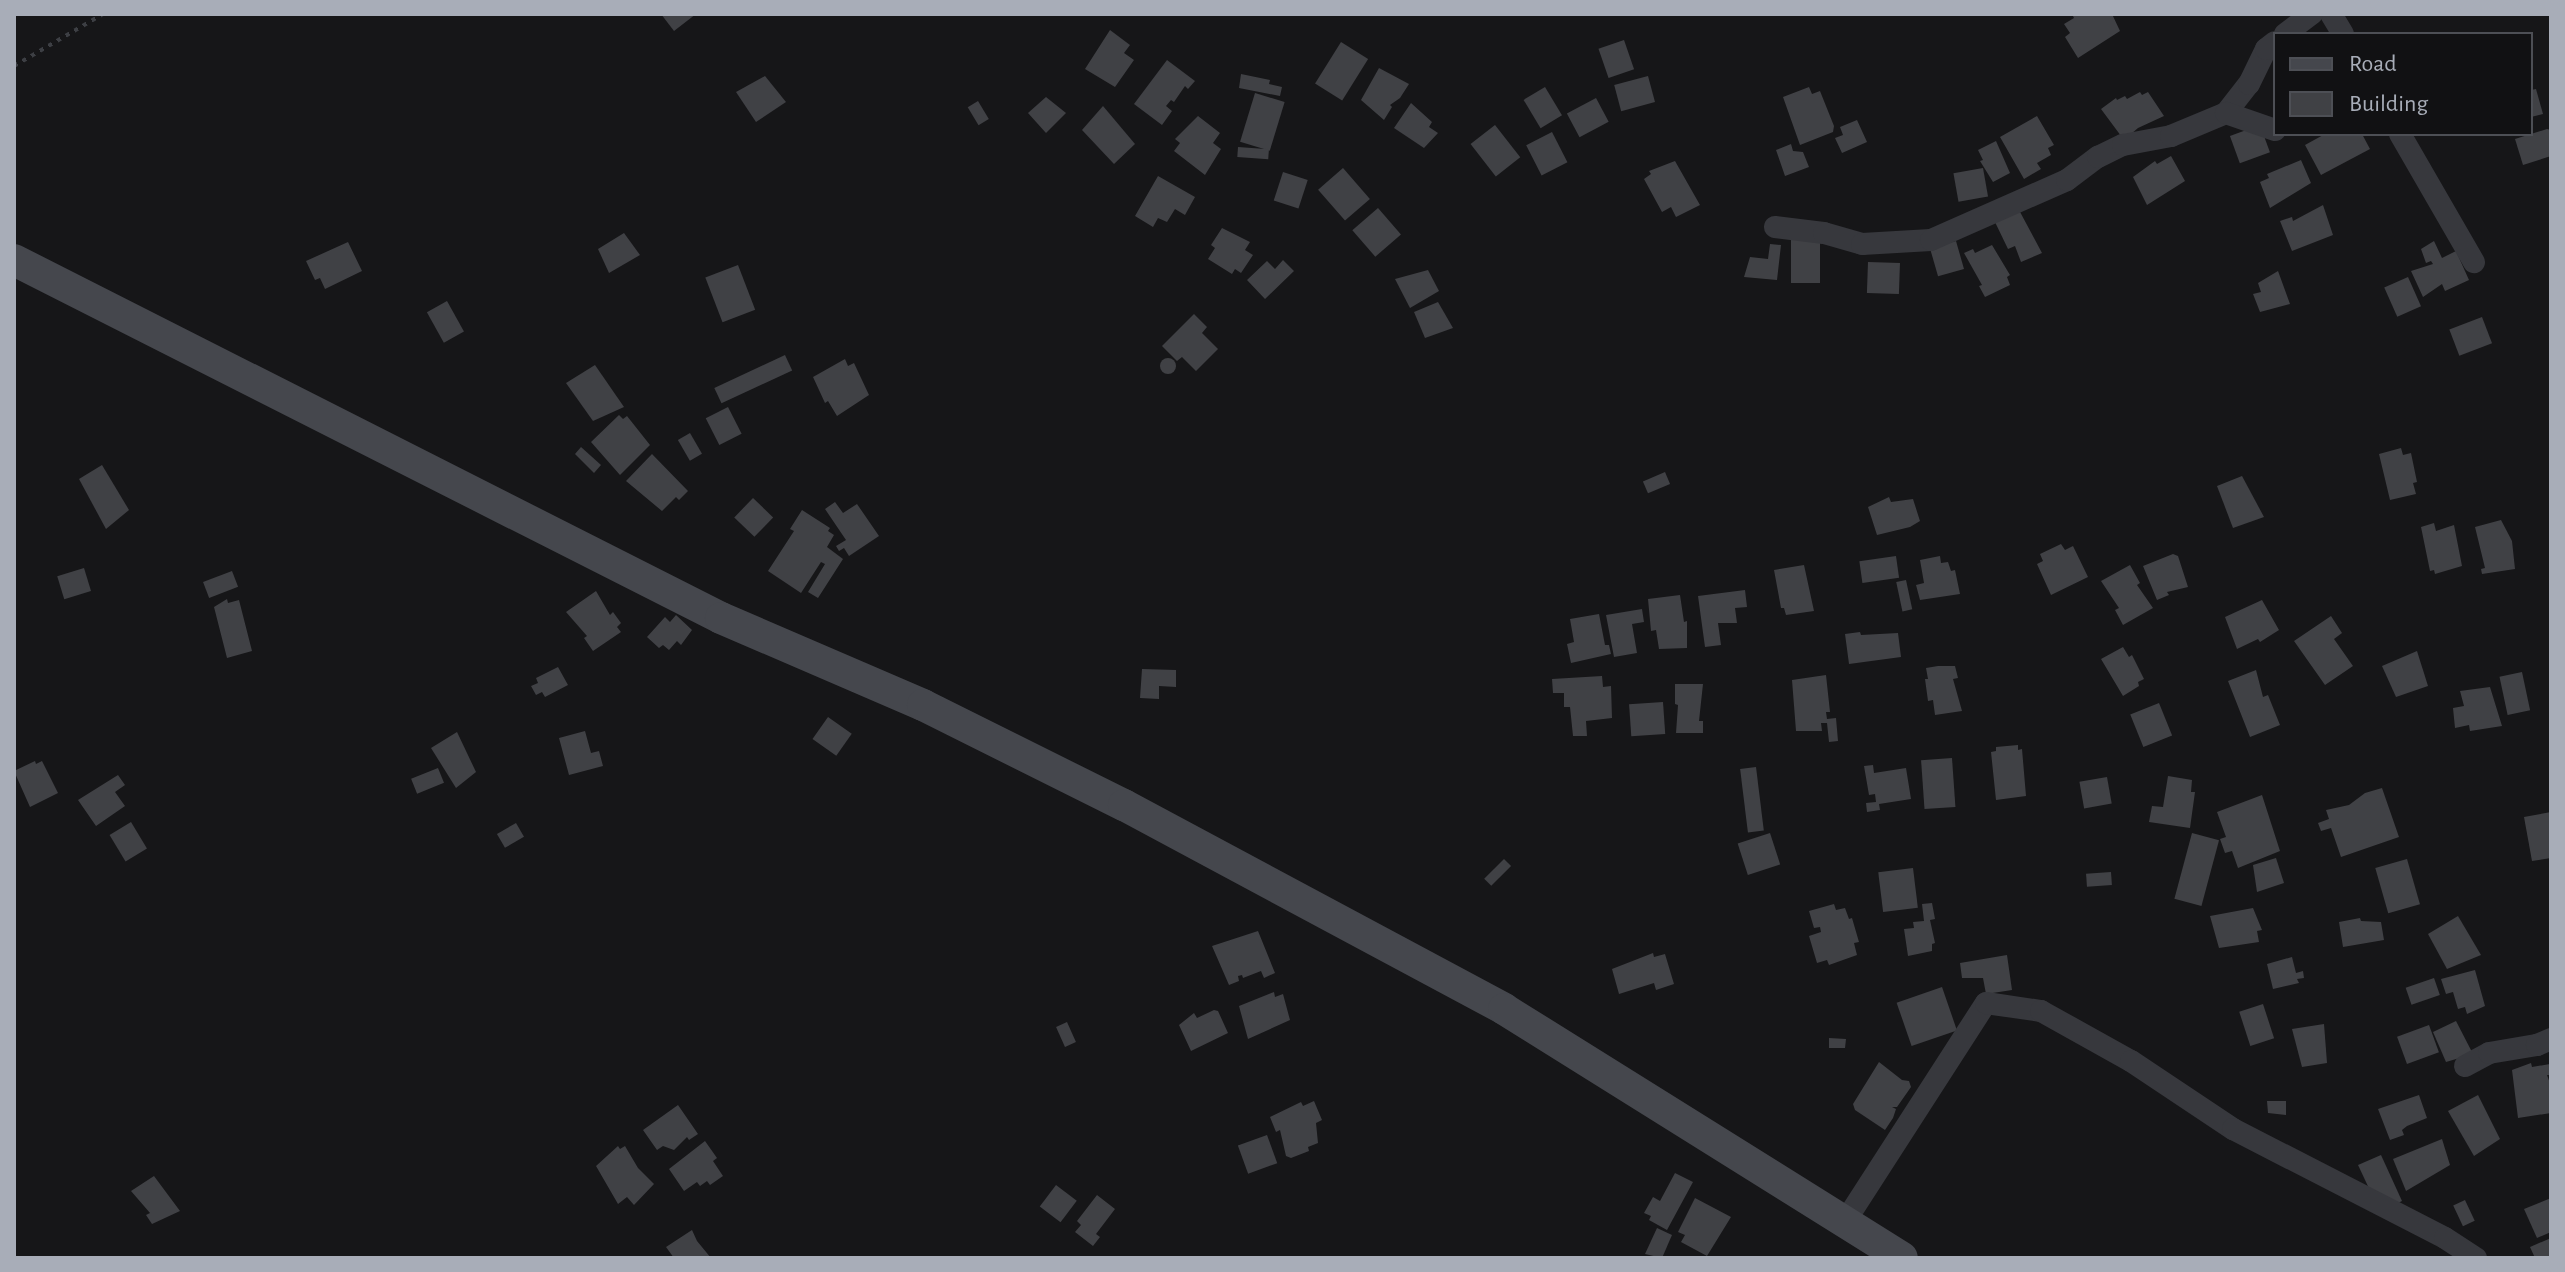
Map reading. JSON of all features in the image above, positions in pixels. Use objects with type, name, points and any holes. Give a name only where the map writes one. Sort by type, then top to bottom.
[{"type":"street","points":[[2288,32],[2312,14]]},
{"type":"street","points":[[2331,14],[2342,32]]},
{"type":"street","points":[[1775,227],[1824,233],[1862,244],[1931,240],[2067,180],[2098,157],[2123,145],[2171,136],[2226,113],[2249,84],[2266,49],[2273,44]]},
{"type":"street","points":[[2226,113],[2273,129]]},
{"type":"street","points":[[2401,136],[2474,262]]},
{"type":"street","points":[[14,260],[721,618],[923,705],[1124,805],[1504,1009],[1846,1220],[1902,1258]]},
{"type":"street","points":[[1846,1220],[1986,1003],[2041,1011],[2131,1061],[2233,1129],[2445,1238],[2476,1258]]},
{"type":"street","points":[[2465,1066],[2489,1053],[2537,1045],[2551,1039]]},
{"type":"path","points":[[14,66],[103,14]]},
{"type":"building","points":[[661,14],[696,14],[674,31]]},
{"type":"building","points":[[2072,14],[2112,14],[2120,31],[2078,58],[2065,37],[2070,33],[2064,24],[2074,18]]},
{"type":"building","points":[[1110,30],[1130,45],[1124,53],[1134,60],[1115,87],[1085,69]]},
{"type":"building","points":[[1624,40],[1634,69],[1609,78],[1598,49]]},
{"type":"building","points":[[1341,42],[1368,59],[1342,101],[1315,84]]},
{"type":"building","points":[[1167,60],[1195,81],[1188,89],[1185,86],[1174,102],[1171,100],[1166,106],[1172,111],[1162,125],[1134,104]]},
{"type":"building","points":[[1379,68],[1409,84],[1400,98],[1390,105],[1392,107],[1384,120],[1361,100]]},
{"type":"building","points":[[1241,74],[1270,80],[1269,84],[1282,87],[1280,96],[1239,88]]},
{"type":"building","points":[[765,76],[786,102],[756,122],[736,92]]},
{"type":"building","points":[[1648,76],[1655,102],[1621,111],[1614,85]]},
{"type":"building","points":[[1545,87],[1562,115],[1541,128],[1524,100]]},
{"type":"building","points":[[1809,87],[1812,94],[1820,91],[1834,126],[1833,132],[1800,145],[1783,97]]},
{"type":"building","points":[[2536,89],[2543,114],[2533,116],[2533,90]]},
{"type":"building","points":[[2140,92],[2142,95],[2148,92],[2164,116],[2138,128],[2124,140],[2101,109],[2116,98],[2125,96],[2127,99]]},
{"type":"building","points":[[1255,93],[1285,102],[1270,151],[1240,142]]},
{"type":"building","points":[[1046,97],[1066,113],[1046,133],[1028,113]]},
{"type":"building","points":[[1596,98],[1609,122],[1580,137],[1567,113]]},
{"type":"building","points":[[978,101],[989,119],[979,125],[968,107]]},
{"type":"building","points":[[1411,103],[1432,122],[1429,127],[1438,133],[1424,148],[1394,128]]},
{"type":"building","points":[[1103,106],[1135,144],[1114,164],[1082,130]]},
{"type":"building","points":[[1198,116],[1220,133],[1213,143],[1221,149],[1205,175],[1174,151],[1180,143],[1175,139]]},
{"type":"building","points":[[2037,116],[2054,145],[2048,148],[2051,155],[2037,163],[2041,169],[2024,179],[2000,137]]},
{"type":"building","points":[[1857,120],[1867,142],[1842,153],[1835,138],[1843,135],[1840,127]]},
{"type":"building","points":[[1495,125],[1520,157],[1496,176],[1471,144]]},
{"type":"building","points":[[2260,125],[2270,152],[2240,163],[2230,136]]},
{"type":"building","points":[[2551,130],[2551,156],[2523,165],[2515,139],[2533,136],[2533,133]]},
{"type":"building","points":[[1552,132],[1567,162],[1542,175],[1526,145]]},
{"type":"building","points":[[2321,136],[2363,136],[2370,149],[2321,175],[2305,145]]},
{"type":"building","points":[[1996,141],[2010,173],[1993,182],[1980,161],[1983,160],[1978,150]]},
{"type":"building","points":[[1791,144],[1793,151],[1803,152],[1809,167],[1785,176],[1776,150]]},
{"type":"building","points":[[1238,147],[1269,149],[1268,159],[1237,157]]},
{"type":"building","points":[[2171,156],[2185,181],[2147,205],[2133,177],[2155,161],[2157,164]]},
{"type":"building","points":[[2301,160],[2311,183],[2270,208],[2260,182],[2269,178],[2267,174]]},
{"type":"building","points":[[1675,161],[1700,205],[1676,217],[1671,207],[1662,212],[1644,179],[1651,174],[1649,171]]},
{"type":"building","points":[[1343,168],[1370,199],[1345,221],[1318,190]]},
{"type":"building","points":[[1983,168],[1988,197],[1958,202],[1953,173]]},
{"type":"building","points":[[1283,172],[1308,180],[1298,209],[1274,201]]},
{"type":"building","points":[[1158,176],[1195,197],[1185,215],[1175,209],[1167,222],[1158,218],[1153,227],[1135,216]]},
{"type":"building","points":[[2323,205],[2333,235],[2292,251],[2280,221],[2292,217],[2293,221]]},
{"type":"building","points":[[1378,208],[1401,234],[1375,257],[1352,230]]},
{"type":"building","points":[[2019,210],[2042,253],[2021,262],[2015,246],[2008,249],[1994,220]]},
{"type":"building","points":[[1222,228],[1250,242],[1245,250],[1253,255],[1241,273],[1235,269],[1232,274],[1208,259],[1215,248],[1211,245]]},
{"type":"building","points":[[624,233],[640,255],[609,273],[598,249]]},
{"type":"building","points":[[1791,238],[1820,238],[1820,283],[1791,283]]},
{"type":"building","points":[[1956,241],[1964,269],[1938,276],[1930,248]]},
{"type":"building","points":[[2434,241],[2442,258],[2456,251],[2469,280],[2445,291],[2442,284],[2423,297],[2411,271],[2433,264],[2431,261],[2426,263],[2421,249]]},
{"type":"building","points":[[348,242],[362,271],[325,289],[320,278],[315,280],[306,261]]},
{"type":"building","points":[[1770,244],[1781,245],[1777,280],[1744,277],[1750,257],[1768,259]]},
{"type":"building","points":[[1992,245],[2010,275],[2007,277],[2010,285],[1985,297],[1979,286],[1982,285],[1964,253],[1973,249],[1975,253]]},
{"type":"building","points":[[1283,260],[1294,271],[1265,299],[1247,280],[1267,261],[1275,269]]},
{"type":"building","points":[[1868,262],[1900,263],[1899,294],[1867,293]]},
{"type":"building","points":[[738,265],[755,310],[723,322],[705,278]]},
{"type":"building","points":[[1428,270],[1439,291],[1410,308],[1395,279]]},
{"type":"building","points":[[2278,271],[2290,304],[2260,312],[2253,294],[2261,292],[2258,283]]},
{"type":"building","points":[[2408,277],[2421,306],[2397,317],[2384,288]]},
{"type":"building","points":[[447,301],[464,332],[444,343],[427,312]]},
{"type":"building","points":[[1438,302],[1453,328],[1425,338],[1414,312]]},
{"type":"building","points":[[1194,314],[1207,327],[1202,333],[1218,349],[1196,371],[1182,357],[1177,361],[1162,346]]},
{"type":"building","points":[[2482,317],[2492,343],[2459,356],[2449,330]]},
{"type":"building","points":[[785,355],[792,370],[721,403],[714,388]]},
{"type":"building","points":[[1168,358],[1176,366],[1168,374],[1160,366]]},
{"type":"building","points":[[845,359],[848,366],[854,363],[869,395],[837,416],[828,401],[825,403],[813,377]]},
{"type":"building","points":[[595,365],[624,407],[593,421],[566,383]]},
{"type":"building","points":[[728,407],[742,434],[719,445],[706,418]]},
{"type":"building","points":[[619,415],[623,419],[627,416],[650,445],[620,475],[591,442]]},
{"type":"building","points":[[690,433],[702,454],[690,461],[678,440]]},
{"type":"building","points":[[581,447],[601,465],[594,473],[575,454]]},
{"type":"building","points":[[2401,448],[2403,455],[2411,453],[2417,482],[2413,483],[2416,494],[2390,500],[2379,454]]},
{"type":"building","points":[[652,454],[688,491],[679,500],[676,497],[662,511],[626,481]]},
{"type":"building","points":[[102,465],[129,510],[106,529],[79,479]]},
{"type":"building","points":[[1665,472],[1670,484],[1648,493],[1643,481]]},
{"type":"building","points":[[2242,476],[2264,517],[2233,528],[2217,486]]},
{"type":"building","points":[[1889,497],[1891,502],[1913,499],[1920,521],[1910,527],[1877,535],[1868,507]]},
{"type":"building","points":[[753,498],[773,517],[754,537],[734,517]]},
{"type":"building","points":[[835,502],[843,513],[857,504],[879,536],[849,556],[844,548],[839,551],[836,546],[846,540],[825,509]]},
{"type":"building","points":[[802,510],[830,528],[828,531],[834,535],[827,547],[843,559],[818,598],[808,592],[825,564],[821,562],[801,593],[768,571],[794,531],[790,529]]},
{"type":"building","points":[[2501,520],[2512,541],[2515,569],[2482,574],[2481,569],[2485,568],[2475,527]]},
{"type":"building","points":[[2434,523],[2436,531],[2454,525],[2462,566],[2435,574],[2434,570],[2430,571],[2421,527]]},
{"type":"building","points":[[2061,544],[2065,550],[2073,546],[2088,577],[2051,595],[2037,564],[2043,561],[2040,554]]},
{"type":"building","points":[[2173,554],[2178,556],[2188,587],[2167,592],[2169,595],[2157,600],[2143,566]]},
{"type":"building","points":[[1896,556],[1899,578],[1862,583],[1859,561]]},
{"type":"building","points":[[1940,556],[1941,563],[1948,562],[1951,571],[1955,570],[1960,594],[1920,600],[1916,585],[1924,583],[1920,560]]},
{"type":"building","points":[[1804,565],[1814,611],[1786,615],[1784,608],[1781,608],[1774,570]]},
{"type":"building","points":[[2130,565],[2140,583],[2137,585],[2153,608],[2123,625],[2115,610],[2119,608],[2101,581]]},
{"type":"building","points":[[84,568],[91,591],[64,599],[57,576]]},
{"type":"building","points":[[232,571],[238,587],[209,598],[203,582]]},
{"type":"building","points":[[1906,580],[1912,609],[1902,611],[1896,582]]},
{"type":"building","points":[[1745,590],[1747,607],[1735,608],[1737,623],[1718,623],[1721,645],[1705,647],[1698,596]]},
{"type":"building","points":[[596,591],[610,615],[613,612],[621,623],[617,627],[621,632],[593,651],[584,638],[587,636],[566,612]]},
{"type":"building","points":[[1680,595],[1684,622],[1687,621],[1687,648],[1659,649],[1656,630],[1651,631],[1648,599]]},
{"type":"building","points":[[227,599],[228,603],[239,600],[252,651],[227,658],[214,607]]},
{"type":"building","points":[[2262,600],[2279,630],[2260,642],[2258,639],[2237,649],[2225,617]]},
{"type":"building","points":[[1642,609],[1644,622],[1632,624],[1637,653],[1614,657],[1606,615]]},
{"type":"building","points":[[1599,614],[1605,645],[1609,645],[1611,654],[1571,663],[1567,644],[1574,642],[1570,619]]},
{"type":"building","points":[[676,615],[692,630],[681,645],[677,641],[669,650],[663,645],[659,648],[647,637],[665,617],[670,622]]},
{"type":"building","points":[[2331,616],[2342,633],[2334,639],[2353,666],[2325,685],[2294,641]]},
{"type":"building","points":[[1860,632],[1861,635],[1898,633],[1901,657],[1849,664],[1845,634]]},
{"type":"building","points":[[2123,647],[2129,657],[2132,655],[2144,679],[2123,696],[2101,659]]},
{"type":"building","points":[[2417,651],[2428,686],[2396,697],[2382,666]]},
{"type":"building","points":[[1955,666],[1958,678],[1953,679],[1962,711],[1935,715],[1933,700],[1928,701],[1925,679],[1928,679],[1926,668]]},
{"type":"building","points":[[558,667],[568,685],[545,697],[542,692],[536,695],[531,686],[538,683],[536,678]]},
{"type":"building","points":[[1142,669],[1176,670],[1176,687],[1159,686],[1159,699],[1140,698]]},
{"type":"building","points":[[2256,670],[2263,697],[2268,695],[2280,725],[2250,737],[2228,681]]},
{"type":"building","points":[[2522,672],[2530,710],[2508,715],[2500,677]]},
{"type":"building","points":[[1826,675],[1830,712],[1826,712],[1827,719],[1836,718],[1838,741],[1829,742],[1827,723],[1821,723],[1822,731],[1796,731],[1792,680]]},
{"type":"building","points":[[1602,676],[1603,687],[1611,686],[1612,718],[1586,721],[1587,736],[1573,736],[1570,707],[1564,707],[1564,693],[1553,693],[1552,679]]},
{"type":"building","points":[[1675,684],[1703,684],[1699,721],[1703,721],[1703,733],[1676,733],[1678,705],[1675,704]]},
{"type":"building","points":[[2490,687],[2502,726],[2470,731],[2469,725],[2455,728],[2453,708],[2464,706],[2460,691]]},
{"type":"building","points":[[1663,702],[1665,734],[1631,736],[1629,704]]},
{"type":"building","points":[[2159,703],[2172,735],[2143,747],[2130,715]]},
{"type":"building","points":[[828,717],[852,734],[836,756],[813,739]]},
{"type":"building","points":[[585,731],[591,753],[599,751],[603,766],[569,775],[559,738]]},
{"type":"building","points":[[457,732],[476,772],[456,788],[431,748]]},
{"type":"building","points":[[2018,745],[2018,750],[2022,749],[2026,796],[1996,800],[1991,752],[1996,751],[1996,747]]},
{"type":"building","points":[[1952,758],[1955,807],[1924,809],[1921,760]]},
{"type":"building","points":[[35,761],[36,764],[42,761],[58,793],[30,807],[14,771]]},
{"type":"building","points":[[1873,765],[1874,773],[1906,768],[1911,799],[1879,804],[1880,810],[1867,812],[1866,803],[1876,802],[1875,794],[1869,795],[1864,766]]},
{"type":"building","points":[[1756,767],[1764,831],[1748,832],[1740,769]]},
{"type":"building","points":[[438,768],[444,783],[417,794],[411,779]]},
{"type":"building","points":[[118,775],[125,785],[115,792],[125,806],[96,826],[78,800]]},
{"type":"building","points":[[2168,776],[2192,780],[2191,792],[2195,792],[2190,828],[2149,822],[2152,806],[2163,807]]},
{"type":"building","points":[[2107,777],[2112,804],[2084,808],[2079,782]]},
{"type":"building","points":[[2382,788],[2399,837],[2341,857],[2331,828],[2321,831],[2318,823],[2329,819],[2326,810],[2349,805],[2365,793]]},
{"type":"building","points":[[2262,795],[2280,851],[2238,868],[2232,851],[2225,853],[2220,839],[2226,837],[2217,812]]},
{"type":"building","points":[[2551,812],[2551,858],[2532,861],[2524,817]]},
{"type":"building","points":[[131,822],[147,849],[126,861],[110,835]]},
{"type":"building","points":[[516,823],[524,837],[505,848],[497,834]]},
{"type":"building","points":[[1770,833],[1780,864],[1748,875],[1738,844]]},
{"type":"building","points":[[2192,833],[2219,840],[2201,906],[2174,899]]},
{"type":"building","points":[[2276,858],[2284,883],[2257,892],[2253,865]]},
{"type":"building","points":[[1504,859],[1511,866],[1491,886],[1484,879]]},
{"type":"building","points":[[2407,859],[2420,904],[2388,913],[2375,868]]},
{"type":"building","points":[[1913,868],[1918,908],[1883,912],[1878,872]]},
{"type":"building","points":[[2111,872],[2112,885],[2087,887],[2086,874]]},
{"type":"building","points":[[1932,903],[1935,919],[1930,920],[1935,943],[1932,944],[1932,951],[1908,956],[1904,929],[1914,928],[1913,922],[1924,921],[1922,904]]},
{"type":"building","points":[[1834,904],[1836,910],[1845,908],[1849,919],[1852,918],[1859,942],[1854,943],[1857,955],[1829,965],[1827,960],[1817,963],[1809,936],[1821,932],[1820,927],[1814,928],[1809,911]]},
{"type":"building","points":[[2253,908],[2262,930],[2257,931],[2259,942],[2219,948],[2210,916]]},
{"type":"building","points":[[2458,916],[2481,955],[2447,969],[2428,934]]},
{"type":"building","points":[[2360,918],[2361,921],[2381,922],[2384,940],[2343,947],[2339,922]]},
{"type":"building","points":[[1258,931],[1275,973],[1264,978],[1261,971],[1243,978],[1242,975],[1238,976],[1239,981],[1229,985],[1212,946]]},
{"type":"building","points":[[1653,953],[1654,957],[1665,954],[1674,984],[1656,990],[1654,983],[1619,994],[1612,969]]},
{"type":"building","points":[[2007,955],[2012,990],[1986,994],[1983,978],[1962,978],[1960,963]]},
{"type":"building","points":[[2292,957],[2296,973],[2303,971],[2304,978],[2297,979],[2299,983],[2273,989],[2267,964]]},
{"type":"building","points":[[2475,970],[2485,1006],[2467,1014],[2465,1007],[2458,1009],[2453,992],[2446,994],[2441,979]]},
{"type":"building","points":[[2434,978],[2440,995],[2411,1005],[2406,988]]},
{"type":"building","points":[[1942,987],[1957,1030],[1912,1046],[1897,1003]]},
{"type":"building","points":[[1274,992],[1275,997],[1283,994],[1290,1020],[1248,1039],[1239,1006]]},
{"type":"building","points":[[2263,1004],[2274,1038],[2250,1046],[2239,1012]]},
{"type":"building","points":[[1218,1011],[1228,1033],[1191,1051],[1179,1025],[1194,1013],[1197,1018]]},
{"type":"building","points":[[2456,1021],[2473,1054],[2446,1062],[2433,1032]]},
{"type":"building","points":[[1067,1022],[1076,1042],[1065,1047],[1056,1027]]},
{"type":"building","points":[[2324,1024],[2327,1063],[2302,1067],[2292,1029]]},
{"type":"building","points":[[2429,1025],[2439,1052],[2407,1064],[2397,1037]]},
{"type":"building","points":[[1829,1038],[1846,1039],[1845,1048],[1829,1048]]},
{"type":"building","points":[[1879,1062],[1902,1080],[1909,1081],[1911,1087],[1897,1107],[1892,1107],[1896,1109],[1885,1130],[1855,1110],[1853,1104]]},
{"type":"building","points":[[2531,1063],[2532,1067],[2550,1064],[2551,1075],[2547,1075],[2551,1086],[2551,1113],[2518,1118],[2512,1070]]},
{"type":"building","points":[[2419,1095],[2427,1118],[2407,1126],[2402,1130],[2404,1135],[2390,1140],[2378,1109]]},
{"type":"building","points":[[2478,1095],[2500,1139],[2474,1156],[2448,1111]]},
{"type":"building","points":[[1314,1101],[1322,1120],[1316,1123],[1318,1143],[1308,1147],[1309,1151],[1291,1158],[1286,1156],[1280,1130],[1276,1132],[1270,1117],[1301,1102],[1303,1106]]},
{"type":"building","points":[[2267,1101],[2286,1101],[2286,1115],[2268,1113]]},
{"type":"building","points":[[678,1105],[698,1134],[689,1140],[687,1137],[674,1150],[663,1146],[657,1150],[643,1130]]},
{"type":"building","points":[[1267,1135],[1277,1163],[1248,1174],[1238,1146]]},
{"type":"building","points":[[2442,1139],[2450,1165],[2406,1191],[2393,1159]]},
{"type":"building","points":[[705,1141],[717,1158],[713,1161],[723,1176],[710,1185],[707,1181],[700,1186],[697,1182],[684,1191],[669,1169]]},
{"type":"building","points":[[618,1146],[620,1149],[625,1146],[638,1168],[654,1184],[634,1205],[627,1197],[618,1204],[596,1166]]},
{"type":"building","points":[[2381,1155],[2402,1201],[2392,1206],[2373,1197],[2358,1165]]},
{"type":"building","points":[[1675,1173],[1693,1182],[1667,1230],[1649,1220],[1651,1216],[1644,1213],[1653,1197],[1660,1201]]},
{"type":"building","points":[[154,1176],[180,1211],[152,1224],[146,1215],[150,1213],[131,1191]]},
{"type":"building","points":[[1056,1185],[1077,1201],[1061,1222],[1040,1207]]},
{"type":"building","points":[[1097,1195],[1115,1209],[1096,1234],[1100,1237],[1093,1246],[1075,1232],[1081,1225],[1077,1221]]},
{"type":"building","points":[[1695,1198],[1731,1217],[1707,1256],[1681,1242],[1685,1235],[1678,1232]]},
{"type":"building","points":[[2551,1198],[2551,1232],[2537,1238],[2524,1209]]},
{"type":"building","points":[[2465,1200],[2475,1221],[2463,1226],[2453,1205]]},
{"type":"building","points":[[1657,1228],[1672,1235],[1662,1258],[1645,1254]]},
{"type":"building","points":[[692,1230],[711,1258],[674,1258],[666,1247]]},
{"type":"building","points":[[2551,1238],[2551,1258],[2535,1258],[2530,1247]]}]
